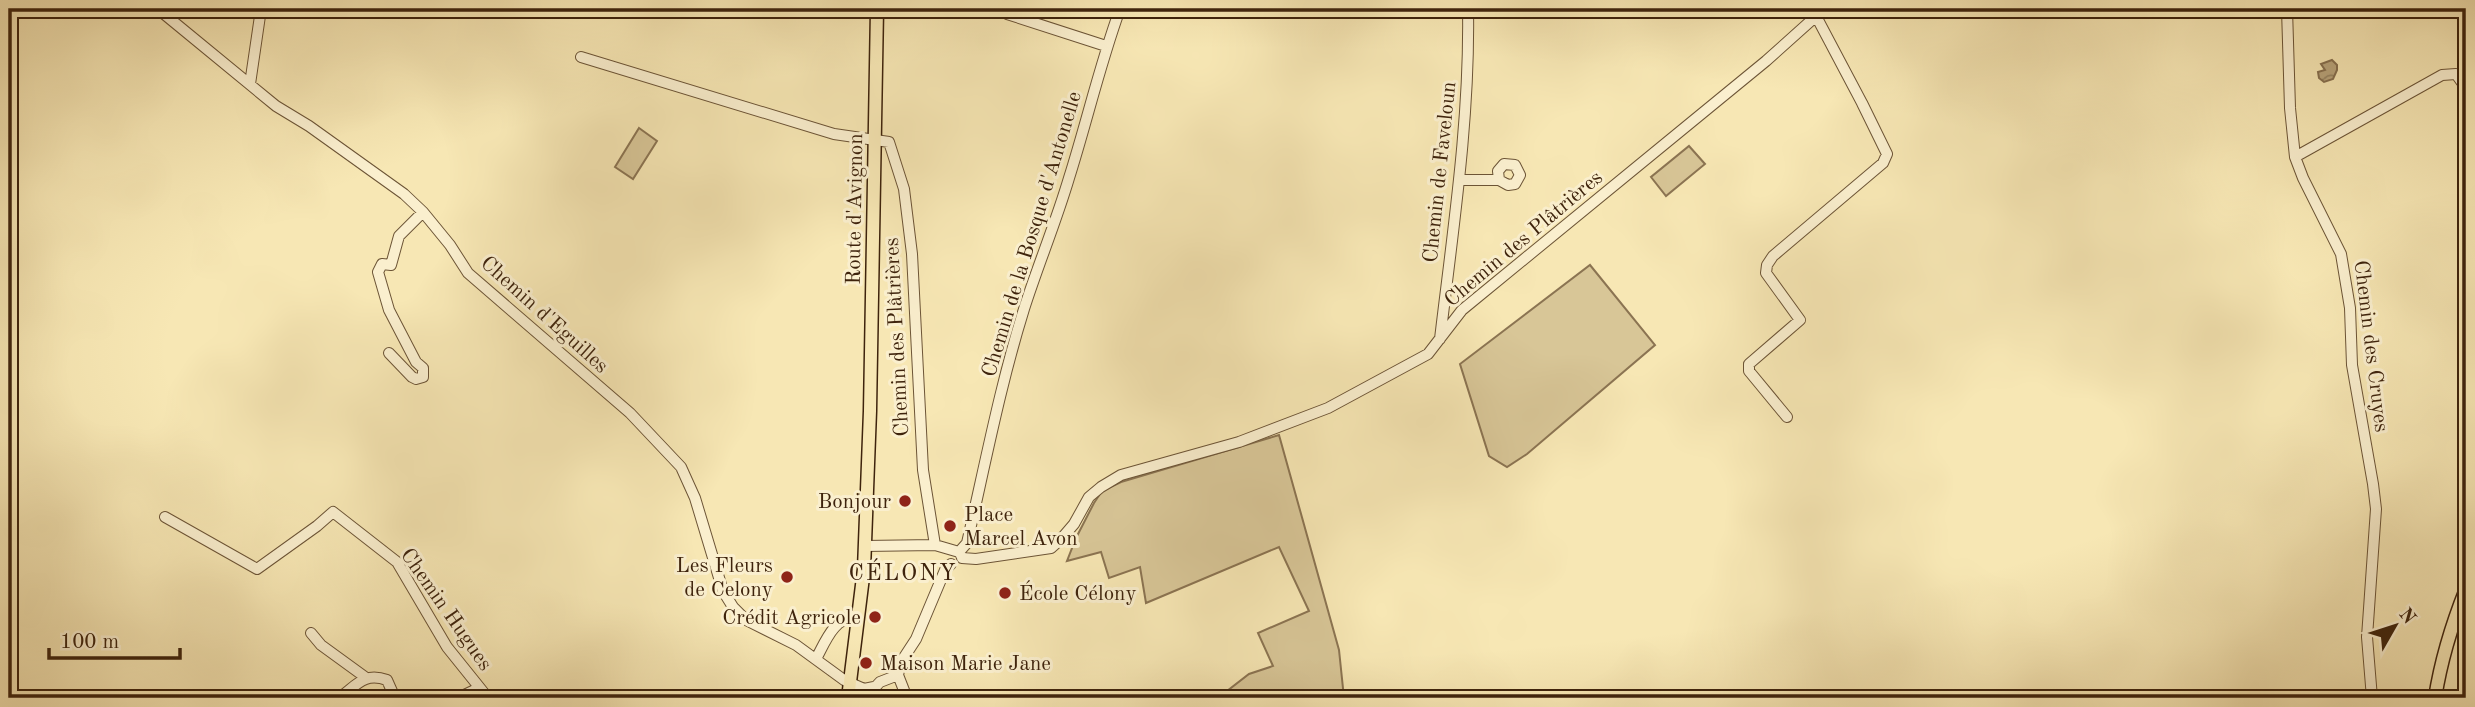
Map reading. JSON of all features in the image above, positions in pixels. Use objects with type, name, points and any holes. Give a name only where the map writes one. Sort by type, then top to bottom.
[{"type":"main road","name":"Route d'Avignon","points":[[848,698],[854,689],[869,592],[877,9]]},
{"type":"main road","name":"Route d'Avignon","points":[[854,689],[859,614],[868,546]]},
{"type":"main road","points":[[2435,698],[2453,622],[2466,589]]},
{"type":"street","name":"Chemin d'Eguilles","points":[[158,9],[276,106],[375,173],[423,212],[468,272],[630,413],[681,467],[695,498],[723,591],[733,607],[746,620],[796,645],[854,689]]},
{"type":"street","points":[[250,84],[261,9]]},
{"type":"street","name":"Chemin de la Bosque d'Antonelle","points":[[958,554],[967,543],[1005,377],[1024,309],[1061,206],[1120,9]]},
{"type":"street","name":"Chemin de Faveloun","points":[[1440,340],[1469,69],[1468,9]]},
{"type":"street","name":"Chemin des Cruyes","points":[[2287,9],[2290,108],[2295,157],[2341,254],[2350,308],[2353,365],[2376,509],[2367,637],[2372,698]]},
{"type":"street","points":[[1007,13],[1107,46]]},
{"type":"street","points":[[1787,417],[1749,371],[1749,364],[1800,320],[1766,273],[1767,265],[1773,256],[1883,163],[1887,154],[1820,13]]},
{"type":"street","name":"Chemin des Plâtrières","points":[[958,554],[976,559],[1051,548],[1074,524],[1089,497],[1121,475],[1239,442],[1328,408],[1429,354],[1462,310],[1766,61],[1820,13]]},
{"type":"street","points":[[581,57],[834,134],[875,142]]},
{"type":"street","points":[[2295,157],[2442,75],[2456,75],[2466,88]]},
{"type":"street","name":"Chemin des Plâtrières","points":[[875,142],[889,142],[904,189],[912,254],[923,470],[935,545]]},
{"type":"street","points":[[1459,180],[1499,180]]},
{"type":"street","points":[[389,353],[412,377],[424,377],[422,368],[416,362],[389,310],[378,272],[382,264],[391,265],[400,236],[423,212]]},
{"type":"street","name":"Chemin Hugues","points":[[165,517],[257,569],[333,512],[397,562],[447,648],[488,698]]},
{"type":"street","points":[[868,546],[935,545],[958,554],[960,564],[951,564],[945,570],[916,639],[901,662],[898,675],[908,698]]},
{"type":"street","points":[[816,659],[829,633],[843,618],[859,614]]},
{"type":"street","points":[[311,634],[321,645],[365,677]]},
{"type":"street","points":[[854,689],[874,687],[898,675]]},
{"type":"street","points":[[339,698],[365,677],[376,676],[387,680],[395,698]]},
{"type":"street","points":[[865,698],[874,687]]},
{"type":"street","points":[[458,698],[479,688]]},
{"type":"shaded area","points":[[639,128],[657,141],[633,179],[615,167]]},
{"type":"shaded area","points":[[1689,146],[1705,164],[1666,196],[1651,177]]},
{"type":"shaded area","points":[[1590,265],[1655,345],[1527,454],[1507,467],[1489,456],[1460,364]]},
{"type":"shaded area","points":[[1279,435],[1339,650],[1344,698],[1218,698],[1249,674],[1273,666],[1258,633],[1309,611],[1279,547],[1146,603],[1140,567],[1109,578],[1101,552],[1067,561],[1076,538],[1102,491],[1121,482]]},
{"type":"water","points":[[2332,60],[2337,65],[2337,70],[2333,79],[2324,82],[2319,78],[2318,72],[2325,70],[2321,64]]},
{"type":"place","name":"Bonjour","points":[[905,501]]},
{"type":"place","name":"Place Marcel Avon","points":[[950,526]]},
{"type":"place","name":"Les Fleurs de Celony","points":[[787,577]]},
{"type":"place","name":"École Célony","points":[[1005,593]]},
{"type":"place","name":"Crédit Agricole","points":[[875,617]]},
{"type":"place","name":"Maison Marie Jane","points":[[866,663]]},
{"type":"district","name":"CÉLONY","points":[[903,572]]}]
